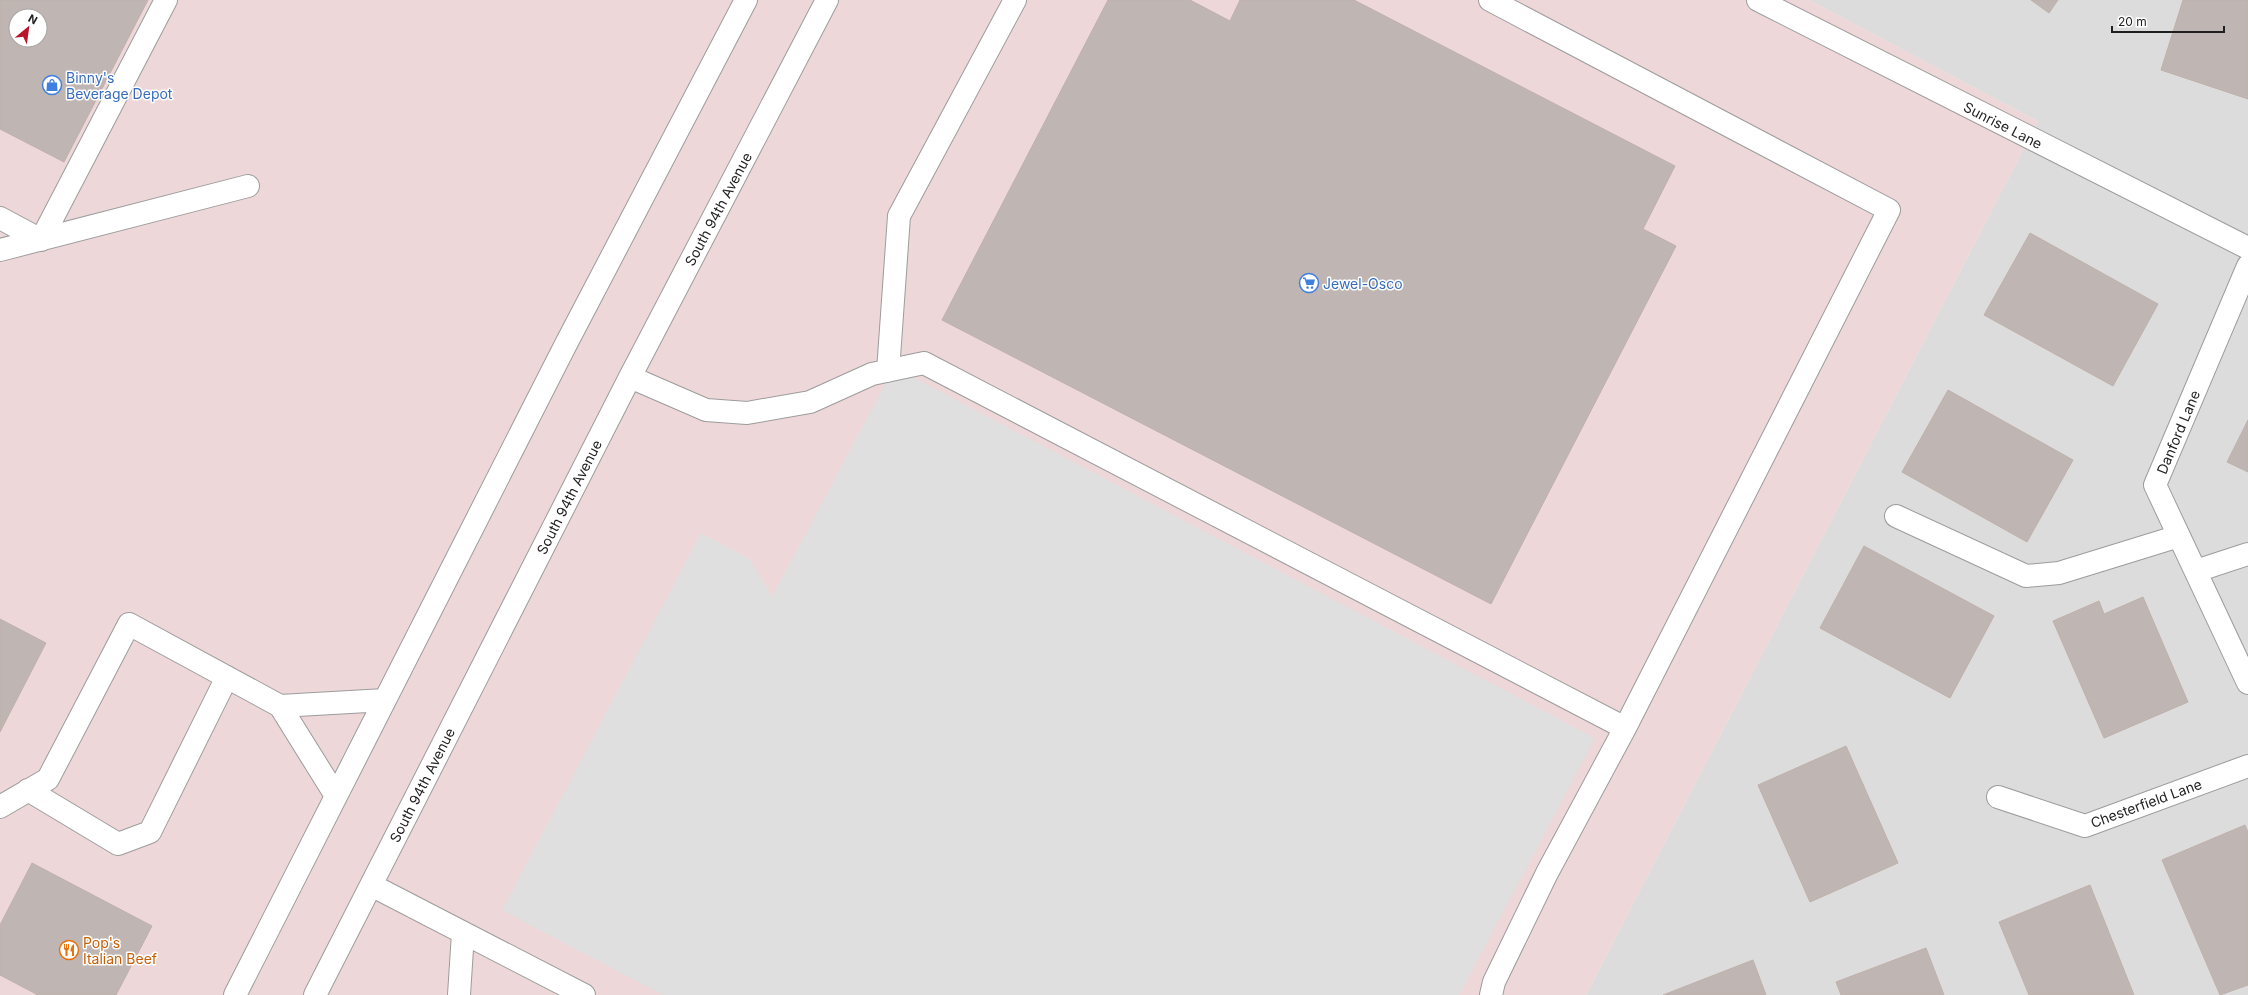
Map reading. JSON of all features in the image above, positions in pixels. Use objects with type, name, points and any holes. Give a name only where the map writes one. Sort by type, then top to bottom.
[{"type":"street","points":[[40,240],[166,0]]},
{"type":"street","points":[[235,995],[570,337],[746,0]]},
{"type":"street","name":"South 94th Avenue","points":[[316,995],[630,377],[827,0]]},
{"type":"street","points":[[888,371],[899,216],[1015,0]]},
{"type":"street","points":[[1490,0],[1889,210],[1625,728],[1547,873],[1494,982],[1491,995]]},
{"type":"street","name":"Sunrise Lane","points":[[1758,0],[2248,248]]},
{"type":"street","points":[[0,250],[248,186]]},
{"type":"street","points":[[0,218],[40,240]]},
{"type":"street","name":"Danford Lane","points":[[2248,266],[2155,485],[2248,683]]},
{"type":"street","points":[[630,377],[706,410],[747,413],[810,402],[872,374],[924,363],[1625,728]]},
{"type":"street","points":[[1896,516],[2026,576],[2060,572],[2179,536]]},
{"type":"street","points":[[2196,571],[2248,554]]},
{"type":"street","points":[[0,807],[48,780],[128,624],[280,706],[336,796]]},
{"type":"street","points":[[28,790],[118,844],[150,832],[227,677]]},
{"type":"street","points":[[280,706],[385,700]]},
{"type":"street","name":"Chesterfield Lane","points":[[1998,796],[2085,826],[2248,766]]},
{"type":"street","points":[[371,885],[584,995]]},
{"type":"street","points":[[459,995],[463,933]]},
{"type":"shaded area","points":[[0,0],[1809,0],[2038,121],[1586,995],[0,995]]},
{"type":"shaded area","points":[[1809,0],[2248,0],[2248,995],[1586,995],[2038,121]]},
{"type":"shaded area","points":[[894,367],[1595,738],[1459,995],[663,995],[502,910],[701,533],[750,559],[772,597]]},
{"type":"building","name":"Binny's Beverage Depot","points":[[0,0],[148,0],[64,162],[0,129]]},
{"type":"building","name":"Jewel-Osco","points":[[1108,0],[1190,0],[1230,21],[1240,0],[1354,0],[1675,166],[1643,229],[1676,246],[1491,604],[942,320]]},
{"type":"building","points":[[2031,0],[2058,0],[2049,13]]},
{"type":"building","points":[[2183,0],[2248,0],[2248,99],[2161,70]]},
{"type":"building","points":[[2030,233],[2158,304],[2113,386],[1984,315]]},
{"type":"building","points":[[1948,390],[2073,460],[2027,542],[1902,472]]},
{"type":"building","points":[[2248,420],[2248,472],[2227,462]]},
{"type":"building","points":[[1864,546],[1994,616],[1950,698],[1820,628]]},
{"type":"building","points":[[2143,597],[2188,702],[2104,738],[2053,621],[2099,601],[2104,614]]},
{"type":"building","points":[[0,619],[46,643],[0,732]]},
{"type":"building","points":[[1846,746],[1898,863],[1810,902],[1758,785]]},
{"type":"building","points":[[2245,825],[2248,832],[2248,985],[2220,995],[2162,860]]},
{"type":"building","name":"Pop's Italian Beef","points":[[32,863],[152,926],[116,995],[38,995],[0,975],[0,925]]},
{"type":"building","points":[[2090,885],[2134,995],[2029,995],[1999,922]]},
{"type":"building","points":[[1926,948],[1944,995],[1841,995],[1836,982]]},
{"type":"building","points":[[1753,960],[1766,995],[1663,995]]},
{"type":"place","name":"Binny's Beverage Depot","points":[[52,85]]},
{"type":"place","name":"Jewel-Osco","points":[[1309,283]]},
{"type":"place","name":"Pop's Italian Beef","points":[[69,950]]}]
